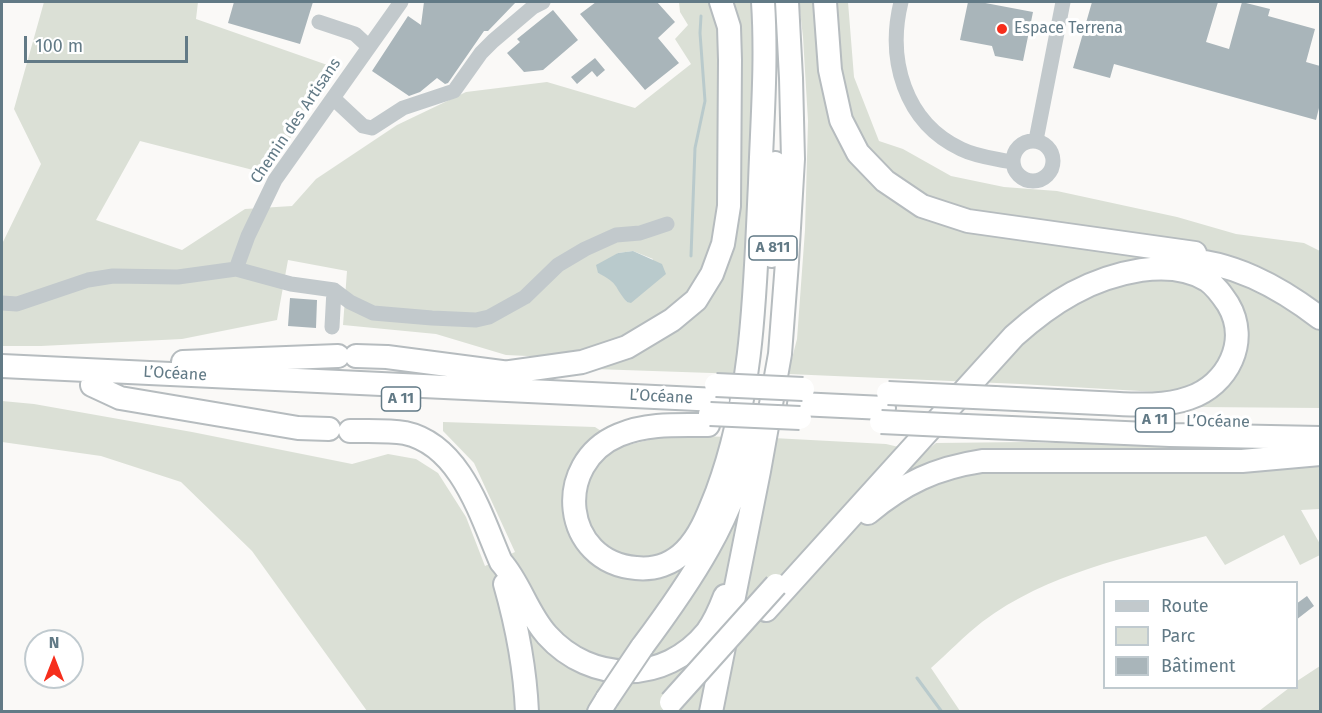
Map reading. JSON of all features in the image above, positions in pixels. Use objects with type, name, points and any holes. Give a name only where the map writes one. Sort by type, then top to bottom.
[{"type":"highway","points":[[503,373],[582,362],[627,347],[672,320],[696,300],[712,274],[723,244],[729,206],[729,27],[722,2]]},
{"type":"highway","points":[[713,406],[618,435],[596,448],[579,472],[574,497],[574,511],[579,527],[595,552],[620,566],[646,569],[663,565],[679,557],[693,544],[705,522],[728,464],[747,373],[753,317],[764,101],[763,2]]},
{"type":"highway","name":"A 811","points":[[603,705],[680,594],[717,534],[736,491],[749,441],[763,353],[774,237],[776,91],[770,2]]},
{"type":"highway","name":"A 811","points":[[711,711],[778,373],[793,159],[787,2]]},
{"type":"highway","points":[[825,2],[830,70],[841,120],[858,153],[885,181],[922,206],[968,221],[1188,251],[1222,259],[1273,279],[1279,289]]},
{"type":"highway","points":[[672,708],[998,339],[1022,316],[1059,289],[1093,272],[1137,260],[1160,258],[1211,263],[1239,271],[1279,289],[1320,318]]},
{"type":"highway","points":[[777,590],[829,540],[1014,336],[1053,304],[1096,281],[1127,272],[1174,269],[1186,271],[1210,282],[1222,294],[1232,310],[1237,332],[1233,359],[1216,384],[1191,398],[1158,405],[992,406]]},
{"type":"highway","points":[[713,406],[387,357],[301,356],[171,363],[133,362],[99,378],[120,398],[288,427],[405,433],[422,439],[441,451],[460,472],[501,561],[510,572],[535,619],[556,644],[577,659],[598,668],[642,671],[679,657],[707,632],[715,621],[735,565],[742,556]]},
{"type":"highway","name":"L’Océane","points":[[2,366],[99,378]]},
{"type":"highway","name":"L’Océane","points":[[2,380],[99,378],[713,406],[801,404],[884,408],[992,406],[1152,420],[1320,423]]},
{"type":"highway","name":"L’Océane","points":[[713,406],[745,416],[801,404]]},
{"type":"highway","name":"L’Océane","points":[[884,408],[966,426],[1170,435],[1320,438]]},
{"type":"highway","points":[[829,540],[837,540],[901,488],[930,474],[965,464],[1001,460],[1242,461],[1320,454]]},
{"type":"highway","points":[[501,561],[519,635],[526,683],[527,711]]},
{"type":"street","name":"Chemin des Artisans","points":[[236,269],[248,236],[275,180],[400,2]]},
{"type":"street","points":[[333,98],[363,126],[372,128],[403,108],[454,91],[481,53],[533,7],[543,2]]},
{"type":"street","points":[[901,2],[896,40],[897,62],[911,104],[942,137],[961,149],[979,156],[1011,162],[1022,178],[1035,182],[1041,180],[1052,165],[1050,150],[1036,140]]},
{"type":"street","points":[[1036,140],[1063,2]]},
{"type":"street","points":[[319,22],[355,34],[369,47]]},
{"type":"street","points":[[1011,162],[1019,147],[1036,140]]},
{"type":"street","points":[[2,303],[17,304],[88,280],[113,276],[178,277],[236,269],[291,284],[334,290],[373,313],[432,318],[483,318],[499,313],[525,297],[558,265],[585,249],[616,236],[667,224]]},
{"type":"street","points":[[332,327],[334,290]]},
{"type":"green space","points":[[44,2],[198,2],[196,19],[336,68],[274,163],[253,170],[140,141],[96,220],[182,250],[245,209],[292,206],[316,179],[397,125],[466,92],[547,82],[635,108],[691,64],[675,39],[688,25],[680,12],[679,2],[751,2],[753,70],[741,374],[594,369],[549,357],[506,355],[436,334],[343,325],[347,271],[288,260],[277,320],[182,339],[2,346],[2,244],[41,164],[14,109]],"holes":[[[633,251],[653,259],[627,302],[611,278],[598,273],[618,253]]]},
{"type":"green space","points":[[799,2],[848,2],[854,77],[879,141],[903,149],[951,176],[1004,187],[1057,191],[1177,217],[1236,234],[1304,243],[1320,251],[1320,408],[1199,407],[1157,392],[788,374],[797,339],[805,230],[808,121]]},
{"type":"green space","points":[[2,401],[34,404],[192,432],[352,464],[388,454],[416,459],[438,473],[466,517],[485,566],[515,552],[474,463],[443,431],[443,422],[595,427],[624,446],[657,438],[693,436],[886,444],[924,453],[936,443],[1026,442],[1285,450],[1320,466],[1320,509],[1301,510],[1320,544],[1320,555],[1300,565],[1284,535],[1225,565],[1206,536],[1090,568],[1061,579],[1007,605],[982,622],[931,668],[960,711],[367,711],[252,551],[181,482],[101,456],[2,442]]},
{"type":"green space","points":[[1320,666],[1320,711],[1259,711],[1288,689],[1298,689],[1298,680]]},
{"type":"shaded area","points":[[633,251],[662,264],[666,274],[631,303],[627,302],[613,283],[598,273],[596,265],[618,253]]},
{"type":"building","points":[[234,2],[313,2],[300,44],[228,23]]},
{"type":"building","points":[[424,2],[516,2],[488,31],[484,31],[448,83],[445,84],[437,78],[420,92],[409,96],[372,71],[408,16],[421,25]]},
{"type":"building","points":[[596,2],[657,2],[675,22],[658,38],[679,63],[645,90],[580,14]]},
{"type":"building","points":[[968,2],[980,2],[1033,12],[1023,61],[995,56],[992,46],[960,40]]},
{"type":"building","points":[[1092,2],[1218,2],[1206,42],[1229,49],[1242,2],[1270,9],[1268,16],[1315,29],[1306,62],[1320,66],[1320,104],[1316,120],[1114,64],[1110,78],[1073,68]]},
{"type":"building","points":[[553,10],[578,40],[543,70],[524,72],[507,53],[520,42],[517,39]]},
{"type":"building","points":[[595,58],[605,70],[597,77],[592,71],[577,84],[571,77]]},
{"type":"building","points":[[290,298],[317,300],[316,328],[288,326]]},
{"type":"building","points":[[1307,596],[1314,606],[1298,618],[1298,603]]},
{"type":"waterway","points":[[691,256],[695,148],[705,101],[701,16]]},
{"type":"waterway","points":[[917,678],[942,712]]},
{"type":"place","name":"Espace Terrena","points":[[1002,29]]}]
